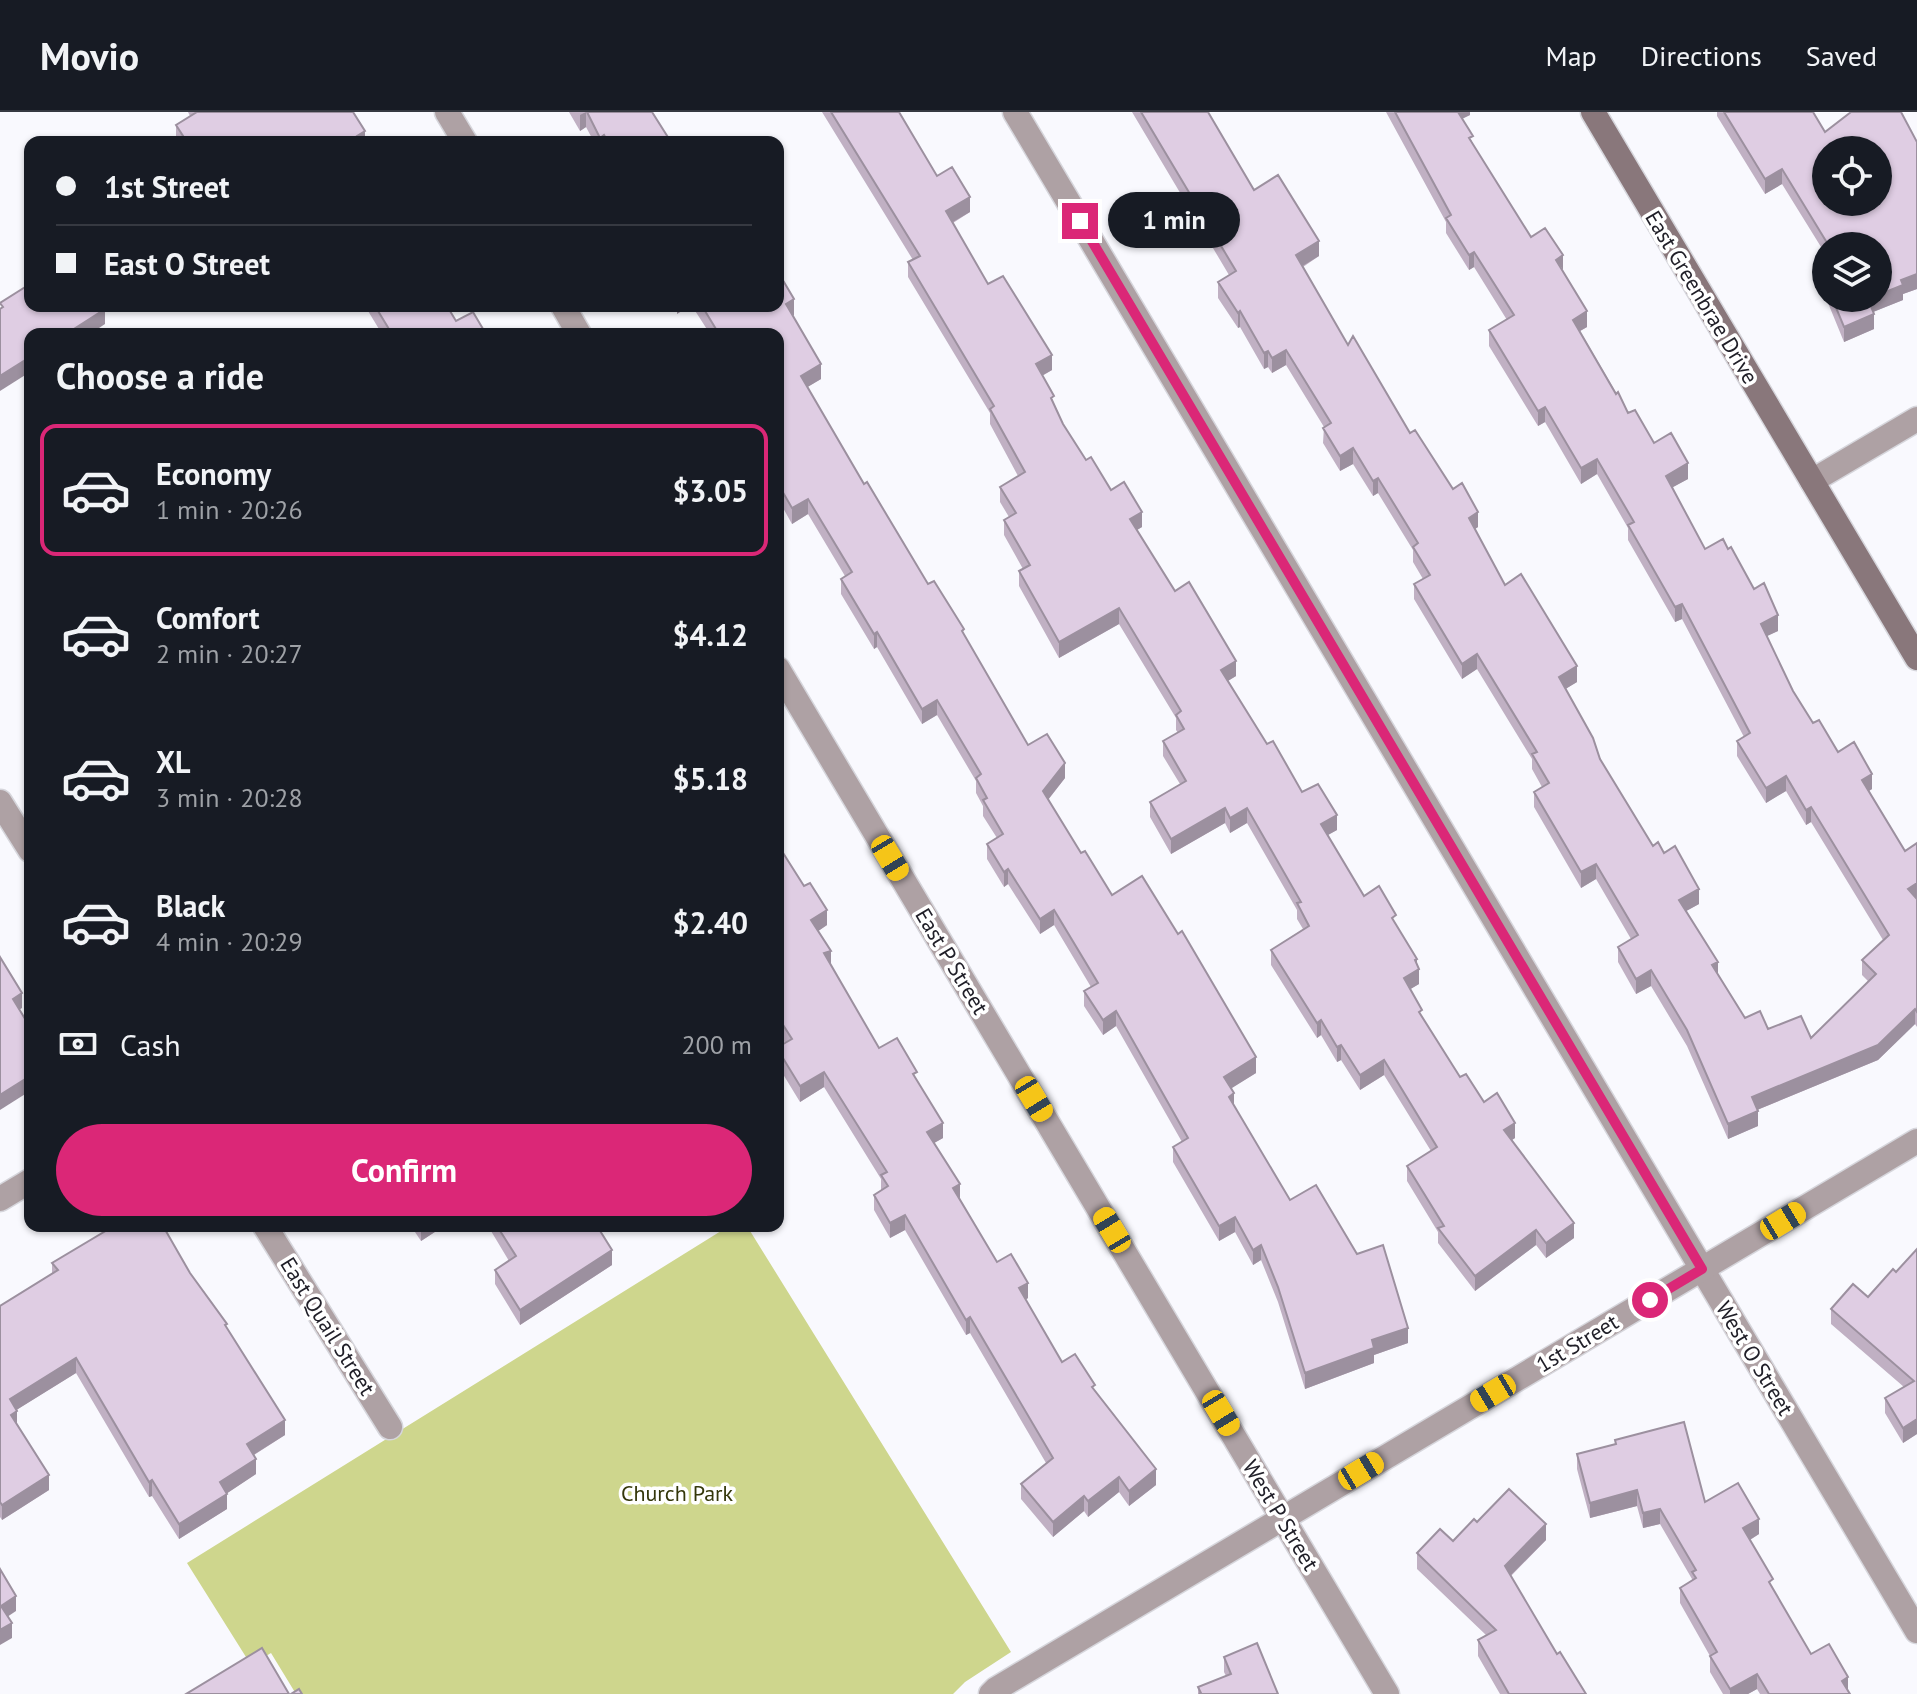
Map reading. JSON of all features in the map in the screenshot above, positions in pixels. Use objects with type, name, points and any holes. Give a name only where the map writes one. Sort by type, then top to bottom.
[{"type":"street","points":[[447,112],[461,136]]},
{"type":"street","name":"West O Street","points":[[1015,112],[1917,1631]]},
{"type":"street","name":"East Greenbrae Drive","points":[[1593,112],[1917,658]]},
{"type":"street","points":[[1812,481],[1917,419]]},
{"type":"street","name":"East P Street","points":[[784,679],[1003,1047]]},
{"type":"street","points":[[0,802],[24,840]]},
{"type":"street","name":"West P Street","points":[[1003,1047],[1387,1694]]},
{"type":"street","name":"1st Street","points":[[991,1694],[1917,1141]]},
{"type":"street","points":[[0,1199],[24,1185]]},
{"type":"street","name":"East Quail Street","points":[[269,1232],[390,1427]]},
{"type":"green space","name":"Church Park","points":[[719,1232],[751,1232],[1011,1652],[965,1682],[953,1694],[296,1694],[271,1653],[251,1665],[187,1563]]},
{"type":"building","points":[[197,112],[353,112],[365,131],[357,136],[183,136],[176,125]]},
{"type":"building","points":[[587,112],[652,112],[667,136],[604,135],[599,136]]},
{"type":"building","points":[[831,112],[899,112],[937,176],[952,167],[970,197],[946,211],[988,284],[1003,276],[1052,355],[1036,364],[1054,396],[1051,398],[1063,424],[1086,460],[1091,457],[1111,490],[1124,482],[1142,512],[1130,519],[1175,591],[1189,582],[1236,661],[1221,670],[1267,744],[1273,741],[1302,792],[1318,784],[1337,815],[1321,824],[1364,896],[1379,886],[1396,915],[1392,918],[1417,959],[1419,969],[1404,978],[1422,1010],[1419,1012],[1460,1077],[1466,1074],[1484,1102],[1497,1093],[1515,1123],[1504,1130],[1574,1223],[1546,1243],[1536,1230],[1475,1276],[1438,1228],[1444,1226],[1407,1166],[1437,1147],[1384,1060],[1360,1075],[1341,1045],[1337,1047],[1321,1020],[1317,1023],[1271,950],[1309,926],[1297,903],[1301,902],[1247,808],[1230,818],[1225,808],[1171,839],[1150,802],[1186,781],[1163,741],[1184,729],[1176,715],[1181,711],[1119,608],[1059,642],[1019,571],[1030,565],[1004,520],[1016,513],[1000,487],[1025,472],[990,409],[994,406],[908,262],[920,256]]},
{"type":"building","points":[[1141,112],[1208,112],[1254,190],[1278,175],[1319,241],[1296,255],[1348,345],[1353,336],[1410,433],[1415,430],[1453,489],[1462,483],[1478,512],[1469,518],[1505,585],[1521,574],[1577,666],[1559,677],[1593,738],[1600,759],[1653,846],[1658,842],[1664,853],[1675,846],[1699,889],[1679,900],[1718,962],[1712,965],[1745,1018],[1760,1011],[1768,1029],[1801,1016],[1811,1038],[1876,974],[1862,960],[1889,935],[1811,807],[1806,810],[1786,776],[1766,788],[1737,741],[1750,733],[1682,604],[1675,607],[1628,525],[1634,522],[1597,459],[1581,468],[1545,407],[1538,411],[1489,330],[1514,315],[1474,252],[1469,255],[1446,218],[1451,215],[1395,112],[1458,112],[1473,136],[1469,138],[1531,237],[1545,228],[1563,255],[1556,260],[1587,311],[1573,320],[1628,413],[1635,410],[1654,443],[1671,433],[1688,463],[1666,476],[1705,549],[1723,539],[1728,549],[1731,547],[1754,589],[1764,583],[1778,615],[1761,624],[1793,691],[1813,723],[1819,720],[1838,752],[1854,742],[1872,774],[1862,780],[1905,851],[1917,843],[1917,883],[1908,889],[1917,899],[1917,1012],[1915,1009],[1878,1045],[1752,1097],[1758,1111],[1728,1124],[1687,1030],[1651,970],[1636,979],[1618,947],[1638,935],[1596,864],[1581,872],[1534,792],[1549,783],[1532,754],[1537,752],[1477,654],[1462,664],[1414,584],[1430,575],[1413,547],[1418,543],[1378,478],[1373,481],[1353,448],[1340,456],[1323,428],[1331,423],[1286,350],[1272,358],[1268,351],[1264,353],[1240,311],[1238,313],[1218,282],[1236,271]]},
{"type":"building","points":[[1724,112],[1813,112],[1825,132],[1851,112],[1901,112],[1917,142],[1917,274],[1901,280],[1903,285],[1892,289],[1892,232],[1820,232],[1782,169],[1765,179]]},
{"type":"building","points":[[784,282],[794,299],[786,304],[821,364],[801,376],[864,484],[867,482],[928,584],[934,581],[1028,745],[1047,734],[1065,763],[1043,791],[1081,853],[1085,851],[1112,895],[1142,876],[1178,934],[1182,931],[1256,1057],[1224,1077],[1234,1093],[1229,1097],[1290,1200],[1316,1185],[1357,1254],[1383,1245],[1408,1328],[1372,1340],[1374,1348],[1305,1373],[1278,1287],[1261,1245],[1253,1250],[1235,1217],[1219,1226],[1173,1147],[1188,1138],[1116,1011],[1103,1020],[1084,991],[1098,983],[1054,910],[1040,919],[1008,869],[1004,872],[987,844],[1003,834],[983,800],[987,798],[976,778],[981,774],[937,700],[922,709],[877,632],[874,634],[841,579],[852,572],[808,499],[792,508],[784,494],[784,328],[715,328],[706,312],[784,312]]},
{"type":"building","points":[[24,288],[24,312],[100,312],[75,328],[24,328],[24,361],[0,376],[0,309],[3,307],[0,303]]},
{"type":"building","points":[[379,312],[451,312],[456,321],[473,312],[482,328],[388,328]]},
{"type":"building","points":[[1838,312],[1873,312],[1874,314],[1844,327]]},
{"type":"building","points":[[784,854],[804,886],[810,883],[827,910],[811,920],[831,951],[824,953],[879,1048],[897,1038],[917,1072],[913,1074],[943,1123],[927,1132],[960,1184],[953,1188],[997,1262],[1011,1254],[1028,1283],[1019,1288],[1062,1362],[1075,1354],[1095,1385],[1092,1387],[1156,1469],[1129,1491],[1119,1477],[1088,1501],[1084,1496],[1053,1522],[1021,1484],[1053,1458],[970,1317],[966,1320],[905,1215],[890,1223],[874,1195],[888,1186],[881,1175],[887,1172],[824,1072],[800,1086],[784,1060],[784,1044],[792,1039],[784,1026]]},
{"type":"building","points":[[0,957],[22,993],[13,999],[24,1017],[24,1080],[0,1095]]},
{"type":"building","points":[[104,1232],[166,1232],[285,1420],[247,1444],[256,1459],[220,1482],[227,1494],[179,1524],[152,1480],[149,1482],[76,1358],[10,1399],[17,1411],[11,1415],[49,1475],[2,1505],[0,1502],[0,1306],[58,1270],[52,1263]]},
{"type":"building","points":[[501,1232],[601,1232],[612,1250],[520,1310],[495,1270],[516,1256]]},
{"type":"building","points":[[1917,1249],[1917,1419],[1903,1428],[1885,1398],[1914,1381],[1831,1309],[1853,1284],[1868,1297],[1893,1269],[1896,1272]]},
{"type":"building","points":[[1684,1422],[1705,1502],[1738,1483],[1759,1519],[1743,1528],[1773,1579],[1769,1582],[1811,1654],[1829,1644],[1848,1677],[1842,1681],[1850,1694],[1769,1694],[1757,1674],[1730,1689],[1710,1656],[1717,1652],[1680,1588],[1696,1578],[1692,1572],[1696,1570],[1660,1509],[1643,1513],[1637,1490],[1590,1503],[1577,1454],[1616,1444],[1615,1440]]},
{"type":"building","points":[[1509,1489],[1546,1524],[1505,1566],[1557,1654],[1560,1652],[1586,1694],[1509,1694],[1478,1640],[1496,1630],[1417,1553],[1440,1529],[1453,1541],[1474,1519],[1477,1522]]},
{"type":"building","points":[[0,1569],[16,1596],[1,1606],[12,1623],[0,1630]]},
{"type":"building","points":[[1257,1643],[1278,1694],[1199,1694],[1198,1687],[1231,1674],[1224,1657]]},
{"type":"building","points":[[262,1648],[289,1694],[186,1694]]},
{"type":"route","points":[[1080,221],[1702,1269],[1650,1300]]}]
